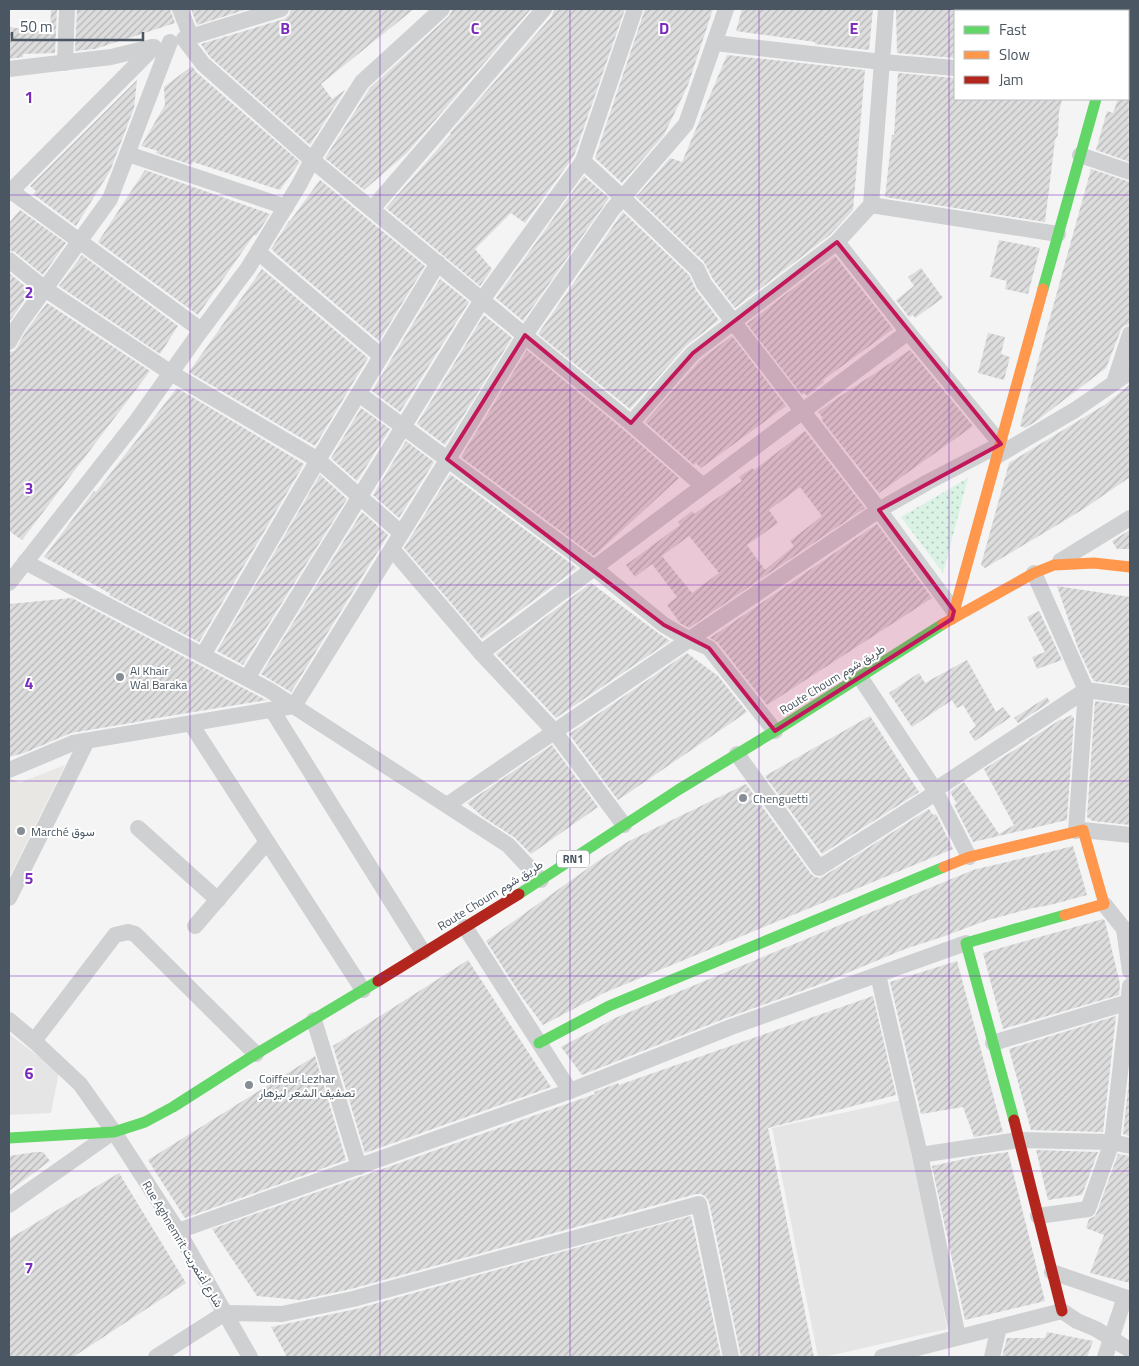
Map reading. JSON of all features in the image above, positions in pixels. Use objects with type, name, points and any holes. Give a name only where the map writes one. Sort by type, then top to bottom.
[{"type":"main road","points":[[953,615],[1096,100]]},
{"type":"main road","name":"Route Choum طريق شوم","points":[[9,1138],[114,1132],[145,1122],[173,1107],[256,1054],[364,990],[541,880],[624,825],[860,677],[953,615],[1034,573],[1054,565],[1094,563],[1130,567]]},
{"type":"main road","points":[[539,1043],[609,1006],[969,857],[1080,831],[1104,904],[966,943],[1019,1140],[1062,1311]]},
{"type":"street","points":[[65,62],[67,9]]},
{"type":"street","points":[[9,342],[18,326],[110,199],[128,154],[181,40],[180,9]]},
{"type":"street","points":[[9,69],[111,57],[181,40],[281,9]]},
{"type":"street","points":[[9,583],[138,418],[248,268],[286,207],[312,160],[362,82],[442,9]]},
{"type":"street","points":[[372,209],[544,9]]},
{"type":"street","points":[[247,678],[482,300],[583,161],[635,9]]},
{"type":"street","points":[[9,770],[73,744],[294,706],[525,335],[612,210],[686,124],[726,9]]},
{"type":"street","points":[[632,423],[693,353],[837,242],[871,205],[886,9]]},
{"type":"street","points":[[181,40],[203,64],[312,160],[632,423],[704,486]]},
{"type":"street","points":[[714,43],[882,62],[954,68]]},
{"type":"street","points":[[154,46],[10,192],[201,330]]},
{"type":"street","points":[[128,154],[286,207]]},
{"type":"street","points":[[1080,155],[1130,172]]},
{"type":"street","points":[[583,161],[697,269],[704,284],[879,510],[953,615]]},
{"type":"street","points":[[871,205],[1058,234]]},
{"type":"street","points":[[837,242],[999,450]]},
{"type":"street","points":[[258,252],[381,356]]},
{"type":"street","points":[[9,260],[45,289],[170,373],[318,460],[402,533]]},
{"type":"street","points":[[203,656],[318,460],[438,263]]},
{"type":"street","points":[[481,653],[908,332]]},
{"type":"street","points":[[1114,383],[1130,334]]},
{"type":"street","points":[[447,805],[879,510],[928,482],[999,450],[1076,410],[1130,372]]},
{"type":"street","points":[[359,394],[594,568],[664,625],[688,639],[709,648],[775,731]]},
{"type":"street","points":[[1054,565],[1130,518]]},
{"type":"street","points":[[392,549],[481,653],[554,731],[624,825]]},
{"type":"street","points":[[24,562],[269,690],[508,845],[541,880]]},
{"type":"street","points":[[1034,573],[1086,690],[1080,831],[1130,835]]},
{"type":"street","points":[[860,677],[936,791],[969,857]]},
{"type":"street","points":[[738,754],[819,868],[1086,690],[1130,696]]},
{"type":"street","points":[[272,710],[423,952]]},
{"type":"street","points":[[191,724],[364,990]]},
{"type":"street","points":[[9,898],[87,741]]},
{"type":"street","points":[[138,828],[218,900]]},
{"type":"street","points":[[195,926],[268,842]]},
{"type":"street","points":[[1104,904],[1127,930],[1130,971]]},
{"type":"street","points":[[465,927],[570,1091]]},
{"type":"street","points":[[34,1041],[115,935],[128,932],[135,934],[256,1054]]},
{"type":"street","points":[[178,1231],[570,1091],[731,1027],[966,943]]},
{"type":"street","points":[[878,975],[920,1156],[958,1338]]},
{"type":"street","points":[[993,1043],[1129,994],[1127,1049],[1112,1142],[1088,1209],[1038,1216]]},
{"type":"street","name":"Rue Aghnemrit شارع أغنمريت","points":[[9,1020],[80,1084],[114,1132],[178,1231],[250,1357]]},
{"type":"street","points":[[314,1020],[360,1167]]},
{"type":"street","points":[[9,1205],[114,1132]]},
{"type":"street","points":[[920,1156],[1019,1140],[1112,1142],[1130,1146]]},
{"type":"street","points":[[156,1357],[225,1313],[282,1314],[353,1299],[699,1204],[731,1357]]},
{"type":"street","points":[[1052,1272],[1127,1298],[1105,1357]]},
{"type":"street","points":[[1062,1311],[1074,1279]]},
{"type":"street","points":[[882,1357],[1062,1311],[1130,1350]]},
{"type":"street","points":[[992,1357],[999,1327]]},
{"type":"highlighted area","points":[[837,242],[1001,444],[879,510],[954,611],[952,619],[775,731],[709,648],[664,625],[447,459],[525,335],[631,423],[693,353]]},
{"type":"shaded area","name":"Marché سوق","points":[[65,765],[9,878],[9,777],[19,783]]},
{"type":"shaded area","points":[[9,1034],[59,1072],[51,1113],[9,1115]]},
{"type":"shaded area","points":[[907,1099],[947,1329],[818,1357],[772,1128]]},
{"type":"green space","points":[[968,478],[943,573],[901,517]]},
{"type":"building","points":[[51,9],[57,9],[55,53],[23,54],[23,57],[9,59],[9,27],[50,33]]},
{"type":"building","points":[[77,9],[170,9],[175,23],[95,49],[75,51]]},
{"type":"building","points":[[191,9],[248,9],[197,25]]},
{"type":"building","points":[[291,9],[414,9],[321,84],[332,99],[345,90],[310,145],[210,57],[201,44],[284,19],[289,15]]},
{"type":"building","points":[[453,9],[531,9],[406,154],[364,190],[325,158],[370,88],[449,16]]},
{"type":"building","points":[[554,9],[625,9],[574,156],[525,223],[511,213],[475,249],[492,269],[480,286],[386,208],[552,16]]},
{"type":"building","points":[[645,9],[713,9],[688,85],[664,135],[622,183],[595,158]]},
{"type":"building","points":[[742,9],[873,9],[869,50],[815,44],[815,42],[736,31]]},
{"type":"building","points":[[896,9],[955,9],[954,58],[897,53]]},
{"type":"building","points":[[727,55],[865,70],[853,210],[830,235],[735,308],[713,279],[704,262],[636,197],[670,158],[682,162]]},
{"type":"building","points":[[192,66],[196,72],[300,162],[280,190],[193,162],[192,165],[141,146],[165,105],[164,87]]},
{"type":"building","points":[[898,73],[954,78],[954,100],[1062,100],[1045,222],[885,197],[892,135],[894,135]]},
{"type":"building","points":[[137,80],[134,108],[110,171],[76,226],[33,194],[36,191],[30,186]]},
{"type":"building","points":[[1130,99],[1130,162],[1096,150],[1107,111],[1113,113],[1118,100]]},
{"type":"building","points":[[1091,169],[1130,182],[1130,324],[1124,326],[1121,330],[1106,368],[1025,428],[1020,426]]},
{"type":"building","points":[[145,170],[270,214],[198,315],[98,242]]},
{"type":"building","points":[[584,176],[609,198],[523,321],[496,298]]},
{"type":"building","points":[[320,180],[425,266],[379,341],[271,249],[289,221]]},
{"type":"building","points":[[20,210],[66,243],[43,275],[15,252],[9,250],[9,223]]},
{"type":"building","points":[[623,212],[689,275],[696,290],[719,320],[686,346],[630,409],[538,334]]},
{"type":"building","points":[[999,240],[1040,248],[1028,294],[1005,289],[1007,281],[990,277]]},
{"type":"building","points":[[82,255],[178,326],[160,354],[59,286]]},
{"type":"building","points":[[835,256],[893,329],[823,380],[824,382],[807,396],[804,393],[802,395],[747,324]]},
{"type":"building","points":[[921,268],[943,298],[915,318],[913,315],[909,317],[896,300],[914,286],[908,277]]},
{"type":"building","points":[[262,269],[368,358],[315,446],[189,372]]},
{"type":"building","points":[[9,273],[31,291],[9,322]]},
{"type":"building","points":[[440,279],[469,302],[400,412],[372,391]]},
{"type":"building","points":[[47,303],[150,371],[22,540],[9,531],[9,352],[14,351]]},
{"type":"building","points":[[484,315],[512,338],[445,445],[417,424]]},
{"type":"building","points":[[988,333],[1005,337],[1001,354],[1010,357],[1004,380],[978,373]]},
{"type":"building","points":[[732,336],[786,406],[701,468],[696,463],[694,465],[645,422],[700,360]]},
{"type":"building","points":[[527,350],[679,478],[594,556],[461,457]]},
{"type":"building","points":[[910,350],[973,426],[879,493],[821,419],[823,418],[818,412]]},
{"type":"building","points":[[1130,384],[1130,477],[1085,508],[985,568],[981,565],[1009,463],[1106,404]]},
{"type":"building","points":[[177,388],[304,464],[199,642],[109,595],[111,594],[44,557],[94,491],[96,492]]},
{"type":"building","points":[[361,408],[390,429],[357,481],[331,458]]},
{"type":"building","points":[[805,431],[865,508],[689,628],[680,623],[667,605],[677,597],[652,564],[635,577],[626,565],[680,525],[678,522],[692,511],[694,514],[742,481],[739,477],[752,468],[754,470]],"holes":[[[800,487],[822,516],[790,541],[794,546],[765,570],[747,545],[778,523],[769,510]],[[689,536],[719,573],[692,593],[662,556]]]},
{"type":"building","points":[[406,441],[434,462],[399,518],[373,495]]},
{"type":"building","points":[[450,474],[577,568],[482,639],[404,548]]},
{"type":"building","points":[[320,475],[347,499],[243,665],[217,651]]},
{"type":"building","points":[[362,512],[388,535],[291,692],[261,674]]},
{"type":"building","points":[[877,524],[932,598],[767,705],[717,642],[710,638]]},
{"type":"building","points":[[1130,530],[1130,549],[1117,549],[1112,541]]},
{"type":"building","points":[[591,583],[670,641],[556,718],[496,654]]},
{"type":"building","points":[[1057,586],[1130,597],[1130,686],[1093,681],[1078,648]]},
{"type":"building","name":"Al Khair Wal Baraka","points":[[72,598],[267,700],[71,733],[24,753],[9,757],[9,604]]},
{"type":"building","points":[[1039,611],[1062,660],[1037,669],[1032,657],[1045,652],[1027,617]]},
{"type":"building","points":[[687,653],[718,676],[747,712],[618,800],[569,734]]},
{"type":"building","points":[[967,660],[996,712],[1003,707],[1011,717],[975,741],[969,732],[976,726],[963,705],[957,708],[952,700],[912,727],[889,693],[919,673],[925,683]]},
{"type":"building","points":[[1047,697],[1050,702],[1018,723],[1014,718]]},
{"type":"building","points":[[1095,701],[1130,706],[1130,825],[1093,821],[1087,817]]},
{"type":"building","points":[[1071,715],[1074,718],[1067,820],[973,842],[954,805],[957,804],[950,792],[964,782],[999,834],[1014,825],[984,769],[1061,719]]},
{"type":"building","points":[[870,716],[919,792],[822,854],[765,776]]},
{"type":"building","points":[[552,745],[598,807],[531,854],[514,837],[483,817],[467,803]]},
{"type":"building","points":[[746,784],[815,877],[820,878],[824,876],[929,809],[933,815],[936,814],[953,849],[604,993],[543,1025],[522,997],[486,941],[629,841]]},
{"type":"building","points":[[1073,846],[1087,895],[988,920],[905,949],[818,985],[721,1020],[582,1075],[561,1047],[615,1018],[973,870]]},
{"type":"building","points":[[1103,919],[1120,984],[1119,995],[1003,1029],[983,953]]},
{"type":"building","points":[[468,960],[551,1087],[365,1153],[333,1046]]},
{"type":"building","points":[[957,961],[1003,1132],[974,1137],[963,1107],[921,1114],[890,982]]},
{"type":"building","points":[[873,996],[896,1095],[768,1128],[814,1357],[741,1357],[709,1202],[701,1194],[351,1289],[300,1300],[257,1296],[212,1229],[595,1094],[594,1092],[618,1083],[619,1085]]},
{"type":"building","points":[[1116,1016],[1103,1132],[1031,1130],[1009,1049]]},
{"type":"building","points":[[315,1056],[346,1160],[185,1218],[148,1160]]},
{"type":"building","points":[[1130,1071],[1130,1136],[1123,1134]]},
{"type":"building","points":[[1036,1150],[1098,1152],[1082,1195],[1048,1200]]},
{"type":"building","points":[[43,1152],[50,1161],[9,1191],[9,1156]]},
{"type":"building","points":[[1008,1152],[1045,1301],[965,1320],[932,1166]]},
{"type":"building","points":[[1118,1154],[1130,1156],[1130,1283],[1090,1273],[1104,1235],[1086,1228],[1089,1219],[1095,1216],[1097,1212]]},
{"type":"building","points":[[119,1173],[186,1283],[73,1357],[9,1357],[9,1239]]},
{"type":"building","points":[[691,1216],[721,1357],[287,1357],[271,1327],[356,1309]]},
{"type":"building","points":[[1047,1332],[1093,1341],[1087,1357],[1002,1357],[1007,1338],[1045,1338]]},
{"type":"traffic: fast","points":[[1043,289],[1096,100]]},
{"type":"traffic: fast","points":[[519,894],[678,790],[943,624]]},
{"type":"traffic: fast","points":[[539,1043],[609,1006],[944,867]]},
{"type":"traffic: fast","points":[[1014,1120],[966,943],[1065,915]]},
{"type":"traffic: fast","points":[[9,1138],[114,1132],[145,1122],[173,1107],[256,1054],[378,981]]},
{"type":"traffic: slow","points":[[952,619],[1043,289]]},
{"type":"traffic: slow","points":[[943,624],[1034,573],[1054,565],[1094,563],[1130,567]]},
{"type":"traffic: slow","points":[[944,867],[969,857],[1083,830],[1104,904],[1065,915]]},
{"type":"traffic: jam","points":[[378,981],[519,894]]},
{"type":"traffic: jam","points":[[1014,1120],[1062,1311]]},
{"type":"place","name":"Al Khair Wal Baraka","points":[[120,677]]},
{"type":"place","name":"Chenguetti","points":[[743,798]]},
{"type":"place","name":"Marché سوق","points":[[21,831]]},
{"type":"place","name":"Coiffeur Lezhar تصفيف الشعر ليزهار","points":[[249,1085]]}]
